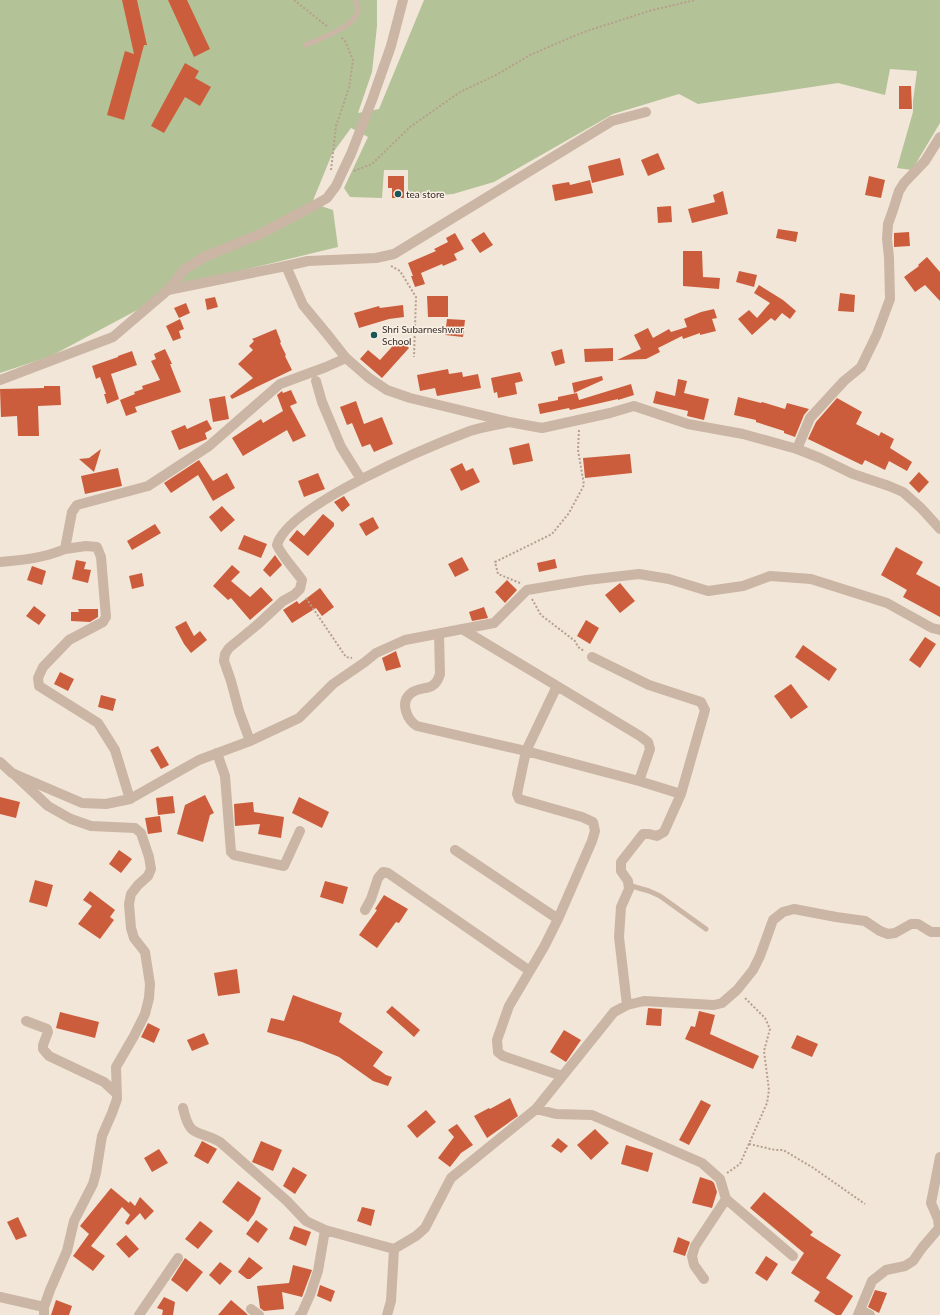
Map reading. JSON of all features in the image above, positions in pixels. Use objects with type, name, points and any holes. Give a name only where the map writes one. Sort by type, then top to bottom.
[{"type":"street","points":[[0,380],[113,337],[168,290],[184,270],[204,256],[258,235],[328,198],[341,175],[372,100],[391,46],[403,0]]},
{"type":"street","points":[[168,290],[308,261],[376,258],[394,254],[612,121],[646,112]]},
{"type":"street","points":[[798,449],[810,418],[844,381],[861,367],[877,334],[890,299],[887,239],[888,224],[899,191],[904,183],[925,161],[940,137]]},
{"type":"street","points":[[286,266],[303,305],[346,358],[368,378],[387,390],[410,398],[509,422],[542,428],[634,406],[688,424],[743,434],[798,449],[853,474],[902,492],[921,508],[940,529]]},
{"type":"street","points":[[65,549],[72,512],[77,505],[148,486],[209,446],[280,384],[346,358]]},
{"type":"street","points":[[316,381],[322,402],[341,446],[361,479]]},
{"type":"street","points":[[250,741],[224,661],[225,654],[229,648],[283,601],[294,595],[300,589],[302,580],[281,554],[277,545],[279,539],[307,512],[373,472],[471,431],[509,422]]},
{"type":"street","points":[[0,562],[30,560],[55,554],[65,549],[86,546],[97,547],[100,557],[106,617],[103,622],[69,640],[43,667],[38,678],[39,686],[98,722],[115,750],[130,799]]},
{"type":"street","points":[[12,773],[82,804],[106,804],[130,799],[199,760],[250,741],[299,718],[333,684],[376,653],[405,640],[494,623],[527,590],[639,574],[669,579],[708,591],[743,586],[770,576],[811,579],[886,603],[932,628],[940,630]]},
{"type":"street","points":[[462,629],[648,742],[650,749],[639,781]]},
{"type":"street","points":[[439,634],[440,674],[438,680],[431,687],[412,692],[407,697],[405,705],[406,714],[410,722],[417,726],[639,781],[681,794]]},
{"type":"street","points":[[592,657],[649,685],[700,702],[705,710],[681,794],[664,832],[657,836],[643,834],[621,862],[621,871],[628,881],[629,889],[621,907],[619,937],[627,1005]]},
{"type":"street","points":[[557,686],[526,752],[517,794],[519,800],[582,817],[593,822],[594,831],[592,841],[558,919],[509,1006],[496,1040],[498,1052],[503,1056],[562,1076]]},
{"type":"street","points":[[217,753],[225,776],[231,852],[234,855],[284,866],[300,831]]},
{"type":"street","points":[[0,762],[48,806],[71,819],[91,826],[135,828],[141,833],[150,857],[152,869],[148,876],[138,885],[132,894],[129,904],[131,928],[134,938],[145,952],[150,984],[150,998],[145,1014],[116,1067],[117,1099],[102,1136],[93,1184],[74,1221],[67,1251],[50,1290],[44,1311],[0,1297]]},
{"type":"street","points":[[455,850],[558,919]]},
{"type":"street","points":[[365,910],[371,899],[378,878],[383,872],[388,873],[530,971]]},
{"type":"street","points":[[183,1108],[189,1127],[194,1132],[211,1137],[220,1142],[288,1201],[306,1222],[325,1230],[394,1249],[416,1236],[424,1228],[451,1178],[536,1108],[614,1012],[627,1005],[644,1001],[714,1005],[722,1003],[737,990],[753,970],[774,920],[783,912],[794,908],[836,917],[865,921],[880,931],[888,934],[895,933],[911,924],[918,924],[931,932],[940,932]]},
{"type":"street","points":[[26,1021],[47,1029],[48,1032],[43,1045],[43,1050],[49,1056],[104,1082],[116,1093]]},
{"type":"street","points":[[536,1108],[556,1114],[592,1115],[702,1163],[720,1179],[726,1199],[793,1256]]},
{"type":"street","points":[[870,1315],[859,1312],[872,1281],[886,1270],[905,1266],[913,1261],[939,1228],[938,1219],[931,1203],[940,1157]]},
{"type":"street","points":[[704,1280],[694,1265],[692,1256],[695,1246],[726,1199]]},
{"type":"street","points":[[300,1315],[310,1295],[318,1271],[325,1230]]},
{"type":"street","points":[[387,1315],[391,1300],[394,1249]]},
{"type":"street","points":[[139,1315],[178,1258]]},
{"type":"street","points":[[251,1309],[259,1315]]},
{"type":"lane","points":[[306,45],[335,32],[349,23],[356,16],[358,10],[356,0]]},
{"type":"lane","points":[[628,885],[660,896],[706,929]]},
{"type":"path","points":[[294,0],[345,41],[352,60],[349,88],[336,126],[330,176]]},
{"type":"path","points":[[341,175],[372,164],[410,127],[460,92],[496,75],[530,55],[581,33],[649,11],[695,0]]},
{"type":"path","points":[[376,258],[400,271],[416,297],[414,357]]},
{"type":"path","points":[[580,420],[578,450],[584,485],[569,513],[552,534],[495,562],[498,574],[523,585],[541,615],[575,641],[578,647],[592,657]]},
{"type":"path","points":[[300,589],[346,657],[365,662]]},
{"type":"path","points":[[720,1179],[740,1164],[767,1104],[769,1090],[764,1051],[770,1029],[765,1018],[737,990]]},
{"type":"path","points":[[749,1144],[775,1150],[783,1150],[812,1167],[865,1204]]},
{"type":"green space","points":[[0,0],[377,0],[377,26],[372,72],[358,113],[379,109],[424,0],[940,0],[940,123],[912,170],[897,168],[913,112],[917,71],[890,69],[885,95],[838,83],[698,104],[679,94],[613,114],[494,182],[453,194],[408,198],[408,170],[384,170],[382,198],[350,197],[344,188],[368,137],[351,128],[332,154],[312,203],[333,210],[338,247],[186,284],[51,356],[0,373]]},
{"type":"building","points":[[122,0],[137,0],[147,45],[144,45],[124,120],[107,115],[125,51],[134,54]]},
{"type":"building","points":[[168,0],[187,0],[210,49],[194,57]]},
{"type":"building","points":[[185,63],[199,71],[195,78],[211,87],[200,106],[185,97],[164,133],[151,126]]},
{"type":"building","points":[[899,86],[911,86],[912,109],[899,109]]},
{"type":"building","points":[[658,153],[665,169],[648,176],[641,160]]},
{"type":"building","points":[[620,158],[624,175],[592,183],[588,166]]},
{"type":"building","points":[[388,176],[404,176],[404,198],[392,198],[392,188],[388,188]]},
{"type":"building","points":[[869,176],[885,180],[881,198],[865,195]]},
{"type":"building","points":[[590,180],[593,193],[555,201],[552,185],[569,182],[570,185]]},
{"type":"building","points":[[723,191],[728,214],[692,223],[688,209],[715,202],[713,195]]},
{"type":"building","points":[[671,206],[672,222],[658,223],[657,207]]},
{"type":"building","points":[[778,229],[798,232],[796,242],[776,238]]},
{"type":"building","points":[[484,232],[493,245],[480,253],[471,240]]},
{"type":"building","points":[[909,232],[910,246],[894,247],[894,233]]},
{"type":"building","points":[[455,233],[464,249],[454,254],[457,260],[443,266],[442,264],[421,273],[425,284],[415,287],[408,263],[436,251],[434,249],[448,242],[446,238]]},
{"type":"building","points":[[683,251],[702,251],[703,277],[720,278],[719,289],[683,286]]},
{"type":"building","points":[[927,257],[940,272],[940,301],[925,285],[915,292],[904,277],[919,266],[918,265]]},
{"type":"building","points":[[739,271],[757,275],[754,287],[736,282]]},
{"type":"building","points":[[759,285],[783,300],[796,311],[790,319],[782,313],[775,321],[771,318],[752,335],[738,319],[749,310],[757,318],[770,303],[754,293]]},
{"type":"building","points":[[840,293],[855,295],[854,312],[838,311]]},
{"type":"building","points":[[427,296],[448,296],[448,317],[428,317]]},
{"type":"building","points":[[215,297],[218,307],[207,310],[205,299]]},
{"type":"building","points":[[186,303],[190,313],[179,318],[174,308]]},
{"type":"building","points":[[403,305],[404,317],[389,319],[359,328],[354,313],[379,306],[380,308]]},
{"type":"building","points":[[714,309],[717,318],[712,319],[716,331],[700,335],[700,333],[683,339],[682,336],[658,348],[660,352],[646,359],[617,360],[641,349],[634,335],[648,328],[653,338],[669,329],[671,332],[687,327],[684,319],[701,312]]},
{"type":"building","points":[[180,319],[184,329],[179,331],[181,338],[173,341],[166,326]]},
{"type":"building","points":[[447,319],[465,320],[463,337],[445,335]]},
{"type":"building","points":[[276,329],[281,342],[280,343],[286,355],[285,356],[292,370],[232,399],[230,396],[253,378],[238,364],[253,350],[249,346],[254,341],[252,339]]},
{"type":"building","points":[[399,339],[409,348],[382,378],[360,359],[368,350],[380,360]]},
{"type":"building","points":[[613,348],[613,361],[585,362],[584,349]]},
{"type":"building","points":[[165,349],[172,364],[170,364],[181,392],[135,407],[137,412],[126,416],[120,400],[143,389],[142,386],[160,380],[151,361],[156,359],[154,354]]},
{"type":"building","points":[[562,349],[565,363],[555,366],[551,352]]},
{"type":"building","points":[[132,351],[137,365],[111,374],[119,399],[107,404],[104,394],[106,394],[100,377],[96,379],[92,366]]},
{"type":"building","points":[[448,369],[449,374],[462,372],[463,377],[478,374],[481,388],[437,396],[435,388],[420,391],[417,375]]},
{"type":"building","points":[[520,372],[523,381],[515,383],[517,394],[498,398],[497,392],[494,393],[491,378]]},
{"type":"building","points":[[602,376],[603,380],[574,393],[572,383]]},
{"type":"building","points":[[678,379],[687,381],[684,393],[709,399],[704,420],[687,416],[688,411],[653,403],[656,391],[675,396]]},
{"type":"building","points":[[631,384],[634,395],[618,400],[570,410],[569,408],[540,414],[538,404],[558,400],[558,397],[577,393],[579,400]]},
{"type":"building","points":[[44,386],[60,386],[61,405],[38,406],[39,436],[18,436],[17,416],[1,417],[0,389],[44,388]]},
{"type":"building","points":[[291,390],[297,403],[290,406],[306,436],[293,442],[287,430],[243,456],[232,438],[261,419],[263,423],[283,411],[277,395],[282,391],[283,393]]},
{"type":"building","points":[[225,396],[229,419],[213,422],[209,399]]},
{"type":"building","points":[[738,397],[785,409],[787,403],[809,409],[804,415],[795,437],[784,433],[784,431],[756,422],[756,420],[734,415]]},
{"type":"building","points":[[837,398],[862,412],[856,424],[879,436],[881,432],[894,439],[890,448],[912,462],[907,471],[889,461],[885,470],[865,460],[862,465],[808,439],[816,422]]},
{"type":"building","points":[[356,401],[364,424],[382,417],[393,444],[374,452],[370,444],[362,447],[352,423],[347,425],[340,407]]},
{"type":"building","points":[[207,420],[212,429],[205,433],[207,439],[179,450],[171,431],[185,425],[187,429]]},
{"type":"building","points":[[529,443],[533,461],[513,465],[509,448]]},
{"type":"building","points":[[101,449],[94,472],[79,459],[89,458]]},
{"type":"building","points":[[630,454],[632,473],[585,478],[583,458]]},
{"type":"building","points":[[199,460],[213,481],[227,473],[235,488],[213,501],[198,475],[171,493],[164,483]]},
{"type":"building","points":[[462,463],[466,471],[473,468],[480,482],[461,491],[450,469]]},
{"type":"building","points":[[118,468],[122,486],[85,494],[81,476]]},
{"type":"building","points":[[919,472],[929,482],[919,493],[909,483]]},
{"type":"building","points":[[318,473],[325,489],[304,497],[298,481]]},
{"type":"building","points":[[344,496],[350,505],[342,512],[334,502]]},
{"type":"building","points":[[222,506],[235,520],[221,532],[209,517]]},
{"type":"building","points":[[323,514],[334,523],[334,526],[308,556],[289,540],[297,530],[304,536]]},
{"type":"building","points":[[373,517],[379,528],[366,536],[359,524]]},
{"type":"building","points":[[155,524],[161,533],[132,550],[127,541]]},
{"type":"building","points":[[244,535],[267,544],[261,558],[238,549]]},
{"type":"building","points":[[896,547],[923,562],[916,574],[940,587],[940,617],[903,597],[907,590],[881,575]]},
{"type":"building","points":[[275,555],[282,565],[270,577],[263,570]]},
{"type":"building","points":[[462,557],[469,570],[455,577],[448,564]]},
{"type":"building","points":[[555,559],[557,568],[539,572],[537,563]]},
{"type":"building","points":[[76,560],[86,562],[84,569],[91,570],[88,583],[72,579]]},
{"type":"building","points":[[232,565],[240,572],[231,581],[250,597],[261,587],[273,600],[250,620],[231,598],[228,600],[213,586]]},
{"type":"building","points":[[32,566],[46,571],[42,585],[27,580]]},
{"type":"building","points":[[142,573],[144,586],[132,589],[129,576]]},
{"type":"building","points":[[507,580],[517,590],[505,603],[495,592]]},
{"type":"building","points":[[620,583],[635,601],[620,613],[605,595]]},
{"type":"building","points":[[320,588],[334,607],[322,616],[316,608],[292,623],[283,610],[297,601],[299,604]]},
{"type":"building","points":[[34,606],[46,615],[39,625],[26,616]]},
{"type":"building","points":[[484,607],[488,618],[472,621],[469,612]]},
{"type":"building","points":[[78,609],[98,609],[98,617],[90,622],[71,621],[71,612],[79,612]]},
{"type":"building","points":[[586,620],[599,628],[590,644],[577,636]]},
{"type":"building","points":[[186,621],[194,636],[200,631],[207,640],[191,653],[184,644],[175,627]]},
{"type":"building","points":[[925,637],[936,644],[920,668],[909,660]]},
{"type":"building","points":[[803,645],[837,669],[829,681],[795,657]]},
{"type":"building","points":[[396,651],[401,667],[386,671],[382,658]]},
{"type":"building","points":[[60,672],[74,679],[68,691],[54,684]]},
{"type":"building","points":[[791,684],[808,707],[791,719],[774,696]]},
{"type":"building","points":[[101,695],[116,699],[113,711],[98,707]]},
{"type":"building","points":[[158,746],[169,765],[161,769],[150,750]]},
{"type":"building","points":[[205,795],[214,813],[210,815],[203,842],[177,834],[185,805]]},
{"type":"building","points":[[173,796],[175,813],[158,815],[156,798]]},
{"type":"building","points":[[0,797],[20,802],[16,818],[0,814]]},
{"type":"building","points":[[299,797],[329,812],[322,828],[292,813]]},
{"type":"building","points":[[253,802],[254,812],[284,817],[281,838],[258,834],[260,824],[235,826],[234,804]]},
{"type":"building","points":[[160,816],[162,832],[148,834],[145,818]]},
{"type":"building","points":[[119,850],[132,859],[121,873],[109,864]]},
{"type":"building","points":[[35,880],[53,885],[47,907],[29,902]]},
{"type":"building","points":[[325,881],[348,887],[343,904],[320,897]]},
{"type":"building","points":[[90,891],[115,910],[110,917],[114,920],[100,939],[78,924],[92,906],[83,900]]},
{"type":"building","points":[[384,895],[408,909],[399,923],[396,922],[377,948],[359,935],[377,910],[375,909]]},
{"type":"building","points":[[237,969],[240,993],[218,996],[214,973]]},
{"type":"building","points":[[293,995],[342,1013],[339,1022],[383,1052],[373,1066],[386,1075],[392,1077],[388,1086],[373,1081],[339,1057],[302,1042],[267,1032],[271,1018],[284,1021]]},
{"type":"building","points":[[392,1006],[420,1030],[414,1037],[386,1012]]},
{"type":"building","points":[[648,1008],[662,1009],[661,1026],[646,1025]]},
{"type":"building","points":[[699,1011],[715,1015],[710,1034],[759,1056],[753,1069],[685,1039],[691,1026],[695,1027]]},
{"type":"building","points":[[60,1012],[99,1022],[95,1038],[56,1028]]},
{"type":"building","points":[[148,1023],[160,1029],[154,1043],[141,1037]]},
{"type":"building","points":[[564,1030],[581,1040],[566,1062],[550,1052]]},
{"type":"building","points":[[204,1033],[209,1044],[192,1051],[187,1040]]},
{"type":"building","points":[[797,1035],[818,1044],[812,1057],[791,1048]]},
{"type":"building","points":[[510,1098],[518,1116],[487,1138],[474,1116]]},
{"type":"building","points":[[701,1100],[711,1105],[689,1145],[679,1140]]},
{"type":"building","points":[[426,1110],[436,1122],[417,1138],[407,1126]]},
{"type":"building","points":[[457,1124],[473,1145],[461,1153],[450,1167],[438,1158],[454,1137],[448,1130]]},
{"type":"building","points":[[595,1129],[609,1143],[591,1160],[577,1145]]},
{"type":"building","points":[[558,1138],[568,1146],[561,1153],[551,1146]]},
{"type":"building","points":[[202,1141],[217,1149],[208,1164],[194,1156]]},
{"type":"building","points":[[261,1141],[282,1150],[273,1171],[252,1162]]},
{"type":"building","points":[[626,1145],[653,1153],[648,1172],[621,1164]]},
{"type":"building","points":[[159,1149],[168,1163],[152,1172],[144,1158]]},
{"type":"building","points":[[293,1167],[307,1175],[295,1194],[283,1186]]},
{"type":"building","points":[[700,1177],[714,1183],[717,1192],[712,1208],[692,1203]]},
{"type":"building","points":[[238,1181],[261,1198],[254,1214],[248,1222],[222,1202]]},
{"type":"building","points":[[111,1188],[135,1206],[140,1197],[154,1211],[145,1220],[140,1213],[128,1225],[125,1223],[130,1215],[122,1207],[91,1246],[105,1256],[93,1271],[73,1256],[89,1234],[80,1226]]},
{"type":"building","points":[[764,1192],[813,1232],[810,1235],[841,1255],[826,1278],[853,1296],[841,1315],[836,1315],[814,1301],[820,1292],[791,1273],[804,1253],[750,1208]]},
{"type":"building","points":[[362,1207],[375,1210],[371,1226],[357,1221]]},
{"type":"building","points":[[18,1217],[27,1236],[16,1240],[7,1222]]},
{"type":"building","points":[[256,1220],[268,1229],[258,1243],[246,1234]]},
{"type":"building","points":[[200,1221],[213,1231],[198,1249],[185,1239]]},
{"type":"building","points":[[294,1226],[311,1232],[306,1246],[289,1239]]},
{"type":"building","points":[[126,1235],[139,1249],[129,1258],[116,1244]]},
{"type":"building","points":[[678,1237],[690,1242],[685,1256],[673,1252]]},
{"type":"building","points":[[766,1256],[778,1264],[767,1281],[755,1273]]},
{"type":"building","points":[[249,1257],[263,1268],[250,1279],[247,1279],[238,1272]]},
{"type":"building","points":[[185,1258],[203,1272],[187,1292],[171,1280]]},
{"type":"building","points":[[220,1262],[232,1271],[220,1285],[209,1275]]},
{"type":"building","points":[[293,1265],[312,1270],[302,1297],[282,1292],[284,1309],[264,1311],[260,1308],[257,1286],[289,1283]]},
{"type":"building","points":[[320,1285],[335,1291],[331,1302],[317,1296]]},
{"type":"building","points":[[875,1290],[887,1293],[879,1313],[868,1307]]},
{"type":"building","points":[[164,1297],[175,1302],[173,1315],[162,1315],[163,1310],[157,1308]]},
{"type":"building","points":[[56,1300],[72,1306],[69,1315],[51,1315]]},
{"type":"building","points":[[231,1300],[245,1312],[248,1315],[218,1315]]},
{"type":"place","name":"tea store","points":[[398,194]]},
{"type":"place","name":"Shri Subarneshwar School","points":[[374,335]]}]
